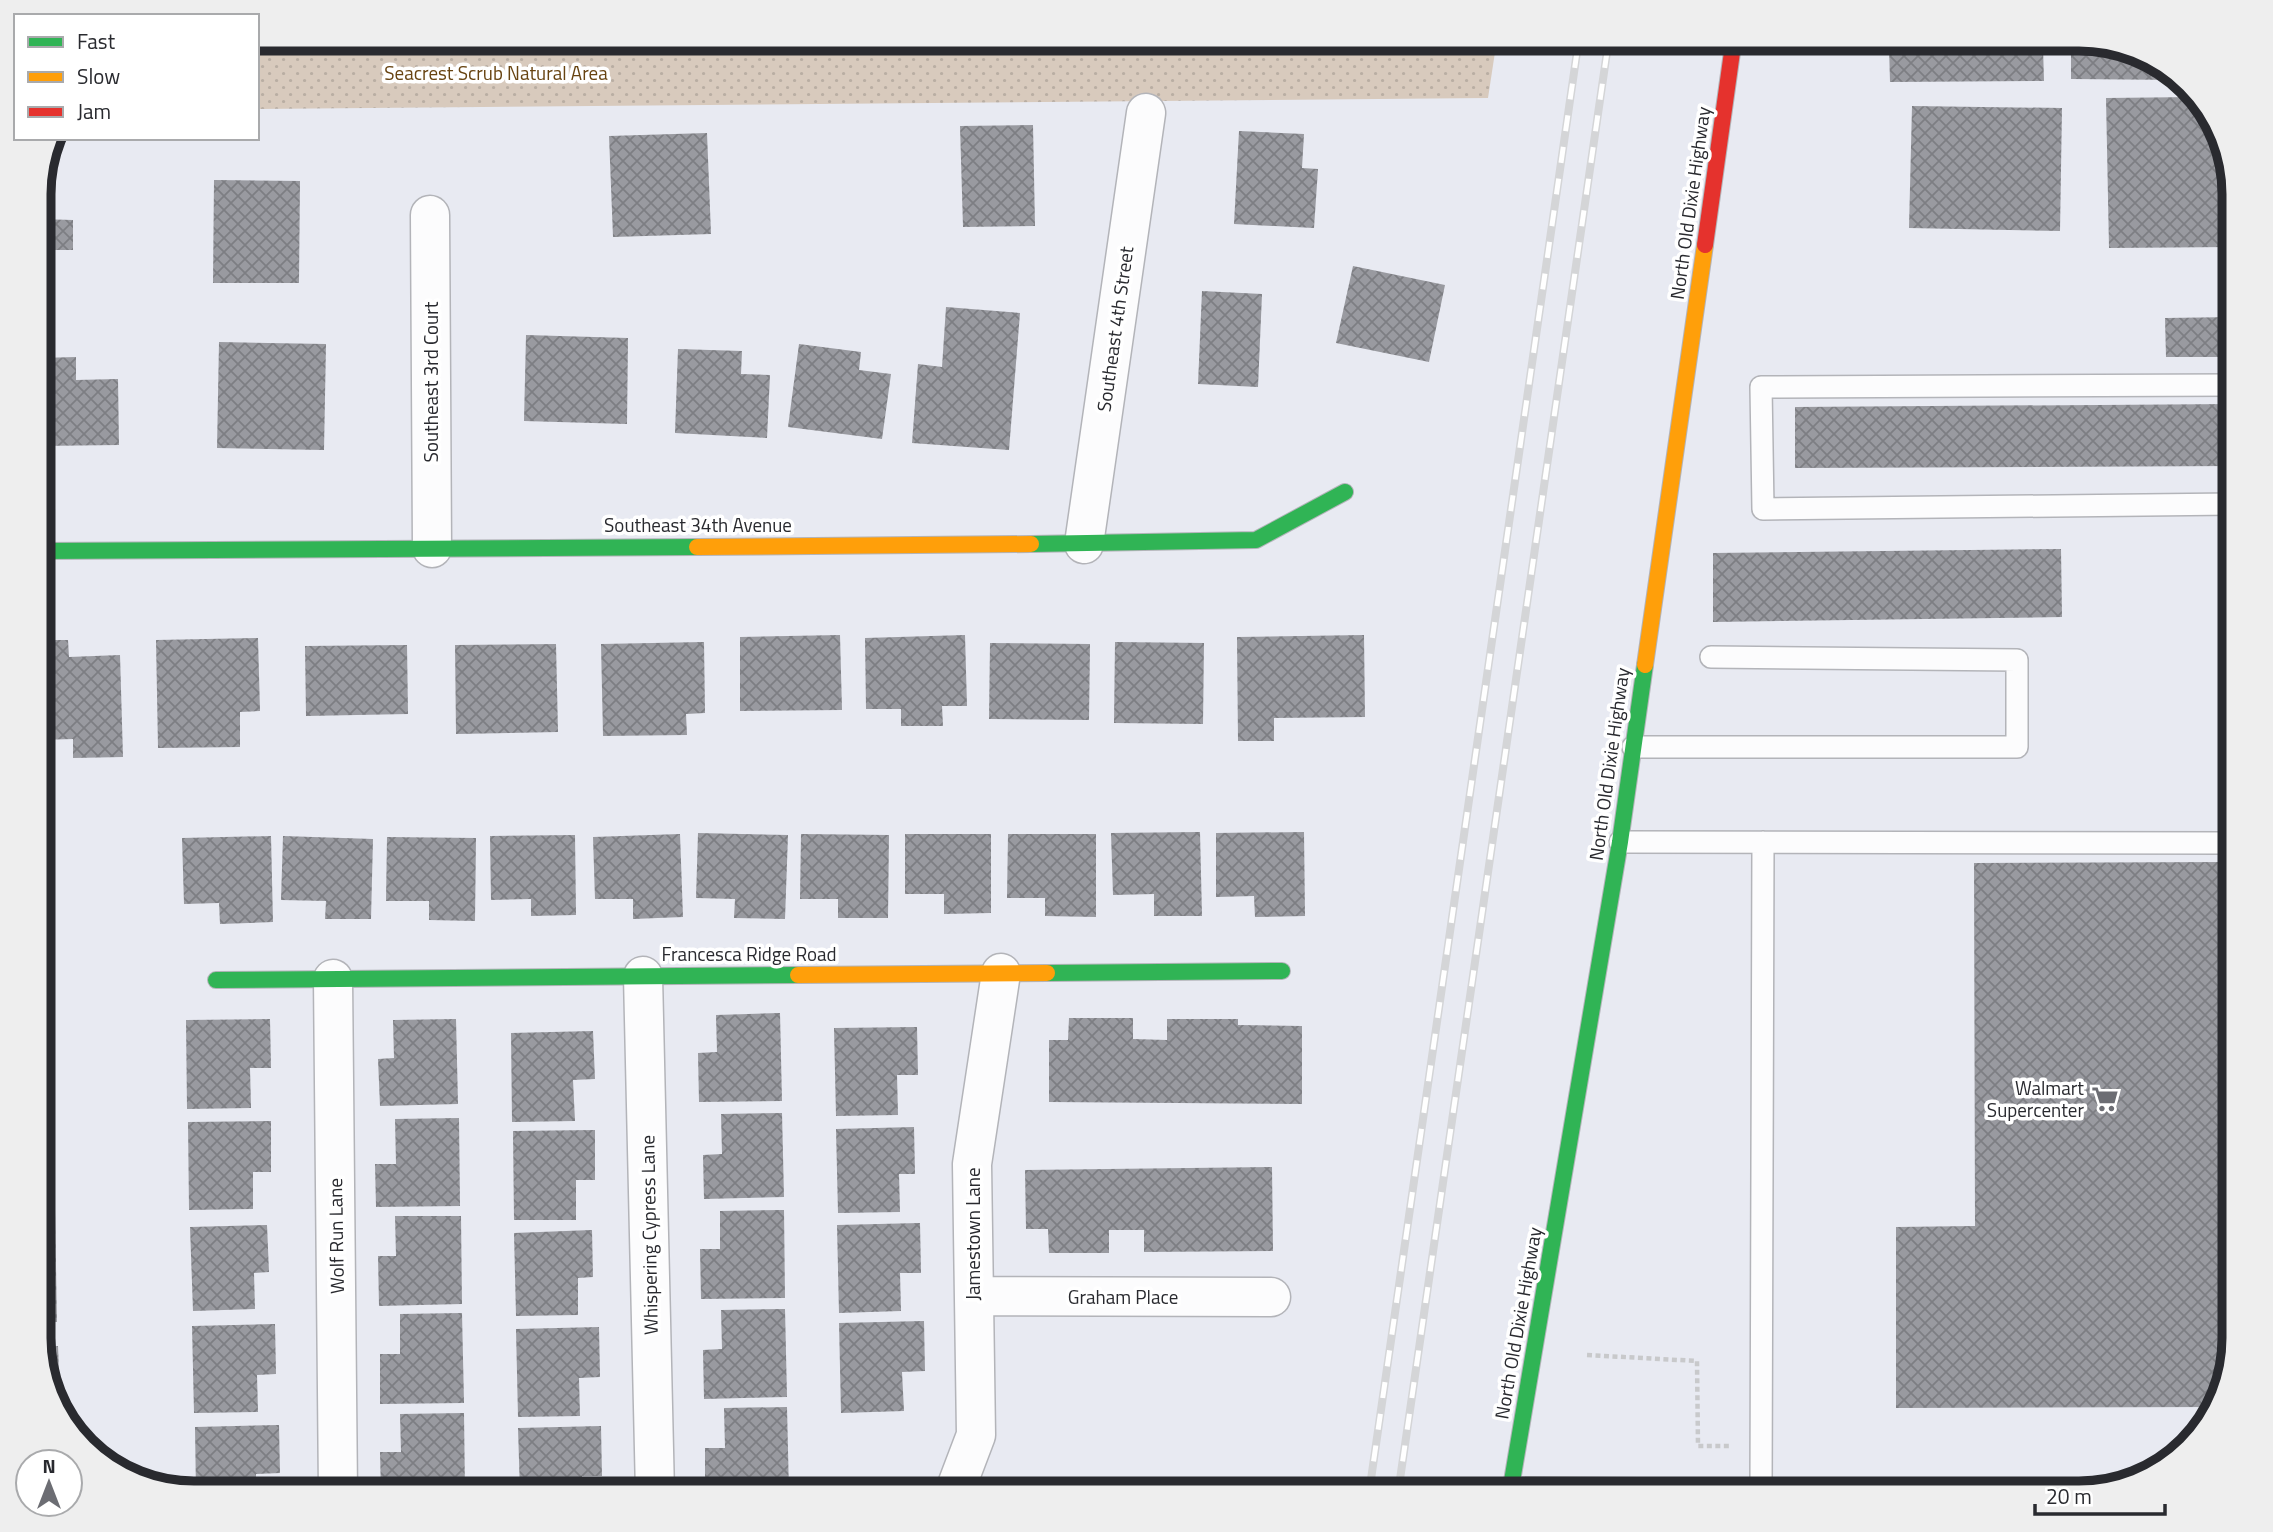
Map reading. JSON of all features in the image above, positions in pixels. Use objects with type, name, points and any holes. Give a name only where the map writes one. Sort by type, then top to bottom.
[{"type":"street","name":"North Old Dixie Highway","points":[[1513,1481],[1620,842],[1732,51]]},
{"type":"street","name":"Southeast 4th Street","points":[[1084,544],[1146,113]]},
{"type":"street","name":"Southeast 3rd Court","points":[[430,215],[432,548]]},
{"type":"street","name":"Southeast 34th Avenue","points":[[51,551],[1084,544],[1256,540],[1345,492]]},
{"type":"street","name":"Francesca Ridge Road","points":[[216,979],[1282,971]]},
{"type":"street","name":"Jamestown Lane","points":[[959,1481],[976,1435],[972,1164],[1001,973]]},
{"type":"street","name":"Whispering Cypress Lane","points":[[643,976],[656,1481]]},
{"type":"street","name":"Wolf Run Lane","points":[[333,979],[338,1481]]},
{"type":"street","name":"Graham Place","points":[[974,1296],[1271,1297]]},
{"type":"lane","points":[[2222,385],[1761,387],[1763,509],[2222,504]]},
{"type":"lane","points":[[1633,747],[2017,747],[2017,660],[1711,657]]},
{"type":"lane","points":[[1620,842],[2222,843]]},
{"type":"lane","points":[[1762,1481],[1763,842]]},
{"type":"path","points":[[1587,1355],[1697,1361],[1698,1446],[1737,1446]]},
{"type":"green space","name":"Seacrest Scrub Natural Area","points":[[259,51],[1495,51],[1488,98],[259,109]]},
{"type":"building","points":[[1889,51],[2043,51],[2044,81],[1890,82]]},
{"type":"building","points":[[2071,51],[2079,51],[2107,53],[2125,58],[2166,80],[2071,79]]},
{"type":"building","points":[[2184,97],[2193,107],[2211,139],[2221,175],[2222,247],[2109,248],[2106,98]]},
{"type":"building","points":[[1912,106],[2062,108],[2060,231],[1909,228]]},
{"type":"building","points":[[1033,125],[1035,226],[963,227],[960,126]]},
{"type":"building","points":[[1239,131],[1304,134],[1302,168],[1318,169],[1314,228],[1234,224]]},
{"type":"building","points":[[707,133],[711,234],[613,237],[609,136]]},
{"type":"building","points":[[214,180],[300,181],[299,283],[213,283]]},
{"type":"building","points":[[51,219],[73,220],[73,250],[55,250],[55,278],[51,278]]},
{"type":"building","points":[[1353,266],[1445,285],[1429,362],[1336,343]]},
{"type":"building","points":[[1202,291],[1262,294],[1258,387],[1198,384]]},
{"type":"building","points":[[946,307],[1020,313],[1009,450],[912,443],[918,364],[942,367]]},
{"type":"building","points":[[2222,317],[2222,357],[2166,357],[2165,318]]},
{"type":"building","points":[[526,335],[628,338],[627,424],[524,421]]},
{"type":"building","points":[[219,342],[326,344],[324,450],[217,448]]},
{"type":"building","points":[[799,344],[861,352],[859,370],[891,374],[882,439],[788,427]]},
{"type":"building","points":[[678,349],[742,351],[741,374],[770,375],[767,438],[675,433]]},
{"type":"building","points":[[76,357],[76,380],[118,379],[119,445],[51,446],[51,358]]},
{"type":"building","points":[[2222,404],[2222,466],[1795,468],[1795,407]]},
{"type":"building","points":[[2061,549],[2062,617],[1713,622],[1713,553]]},
{"type":"building","points":[[840,635],[842,710],[740,711],[740,637]]},
{"type":"building","points":[[965,635],[967,706],[942,706],[943,726],[901,726],[901,709],[866,709],[865,638]]},
{"type":"building","points":[[1364,635],[1365,717],[1274,718],[1274,741],[1238,741],[1237,637]]},
{"type":"building","points":[[258,638],[260,711],[240,712],[240,747],[158,748],[156,640]]},
{"type":"building","points":[[51,640],[68,640],[69,657],[120,655],[123,757],[73,758],[73,739],[51,740]]},
{"type":"building","points":[[704,642],[705,713],[686,714],[687,735],[603,736],[601,644]]},
{"type":"building","points":[[1115,642],[1204,643],[1203,724],[1114,723]]},
{"type":"building","points":[[990,643],[1090,644],[1089,720],[989,719]]},
{"type":"building","points":[[556,644],[558,732],[456,734],[455,645]]},
{"type":"building","points":[[407,645],[408,714],[306,716],[305,646]]},
{"type":"building","points":[[1200,832],[1202,916],[1154,916],[1154,894],[1113,895],[1111,833]]},
{"type":"building","points":[[1304,832],[1305,916],[1255,917],[1254,896],[1216,897],[1216,833]]},
{"type":"building","points":[[698,833],[788,835],[785,919],[734,918],[735,899],[696,898]]},
{"type":"building","points":[[680,834],[683,917],[633,919],[633,899],[595,899],[593,837]]},
{"type":"building","points":[[801,834],[889,835],[888,918],[838,918],[838,899],[800,899]]},
{"type":"building","points":[[905,834],[991,834],[991,913],[944,914],[944,894],[905,894]]},
{"type":"building","points":[[1008,834],[1096,834],[1096,917],[1045,916],[1045,898],[1007,898]]},
{"type":"building","points":[[575,835],[576,915],[531,916],[531,899],[491,900],[490,836]]},
{"type":"building","points":[[271,836],[273,922],[220,924],[219,903],[184,904],[182,838]]},
{"type":"building","points":[[283,836],[373,839],[371,919],[325,919],[326,901],[281,900]]},
{"type":"building","points":[[387,837],[476,838],[475,921],[429,920],[429,901],[386,901]]},
{"type":"building","name":"Walmart Supercenter","points":[[2222,862],[2222,1338],[2217,1375],[2204,1407],[1896,1408],[1896,1227],[1975,1226],[1974,863]]},
{"type":"building","points":[[780,1013],[782,1101],[699,1102],[698,1053],[717,1052],[716,1015]]},
{"type":"building","points":[[1069,1018],[1133,1018],[1133,1039],[1167,1040],[1167,1019],[1238,1019],[1238,1025],[1302,1026],[1302,1104],[1049,1102],[1049,1040],[1068,1040]]},
{"type":"building","points":[[270,1019],[271,1068],[250,1068],[251,1108],[187,1109],[186,1020]]},
{"type":"building","points":[[456,1019],[458,1104],[380,1106],[378,1059],[394,1058],[393,1020]]},
{"type":"building","points":[[917,1027],[918,1075],[897,1075],[898,1115],[836,1116],[834,1028]]},
{"type":"building","points":[[593,1031],[595,1079],[573,1080],[575,1121],[512,1122],[511,1033]]},
{"type":"building","points":[[782,1113],[784,1197],[704,1199],[703,1155],[722,1154],[721,1114]]},
{"type":"building","points":[[459,1118],[460,1206],[376,1207],[375,1164],[396,1164],[395,1119]]},
{"type":"building","points":[[271,1121],[271,1172],[253,1172],[253,1209],[189,1210],[188,1122]]},
{"type":"building","points":[[914,1127],[915,1174],[899,1174],[900,1212],[838,1213],[836,1129]]},
{"type":"building","points":[[595,1130],[595,1180],[576,1180],[576,1220],[514,1220],[513,1131]]},
{"type":"building","points":[[1272,1167],[1273,1251],[1144,1252],[1144,1230],[1109,1230],[1109,1253],[1049,1253],[1048,1229],[1026,1229],[1025,1170]]},
{"type":"building","points":[[51,1210],[55,1210],[57,1322],[51,1322]]},
{"type":"building","points":[[784,1210],[785,1298],[701,1299],[700,1249],[720,1249],[720,1211]]},
{"type":"building","points":[[395,1216],[461,1216],[462,1304],[379,1306],[378,1256],[396,1256]]},
{"type":"building","points":[[920,1223],[921,1273],[900,1273],[901,1311],[839,1313],[837,1225]]},
{"type":"building","points":[[267,1225],[269,1272],[254,1273],[255,1309],[193,1311],[190,1227]]},
{"type":"building","points":[[592,1230],[593,1277],[578,1278],[578,1315],[516,1316],[514,1233]]},
{"type":"building","points":[[785,1309],[787,1397],[704,1399],[703,1350],[722,1349],[721,1310]]},
{"type":"building","points":[[462,1313],[464,1403],[380,1404],[380,1354],[400,1354],[400,1314]]},
{"type":"building","points":[[924,1321],[925,1371],[902,1372],[904,1411],[841,1413],[839,1323]]},
{"type":"building","points":[[275,1324],[276,1374],[257,1375],[258,1412],[194,1413],[192,1326]]},
{"type":"building","points":[[599,1327],[600,1377],[579,1378],[580,1416],[518,1417],[516,1329]]},
{"type":"building","points":[[58,1346],[60,1388],[51,1348]]},
{"type":"building","points":[[787,1407],[789,1481],[705,1481],[705,1448],[725,1448],[724,1408]]},
{"type":"building","points":[[464,1413],[465,1481],[381,1481],[380,1452],[401,1452],[400,1414]]},
{"type":"building","points":[[279,1425],[280,1473],[256,1474],[256,1481],[196,1481],[195,1427]]},
{"type":"building","points":[[601,1426],[602,1476],[582,1476],[582,1481],[520,1481],[518,1428]]},
{"type":"railway","points":[[1371,1481],[1577,51]]},
{"type":"railway","points":[[1400,1481],[1607,51]]},
{"type":"traffic: fast","points":[[1031,544],[1256,540],[1345,492]]},
{"type":"traffic: fast","points":[[51,551],[697,547]]},
{"type":"traffic: fast","points":[[1512,1481],[1620,842],[1645,665]]},
{"type":"traffic: fast","points":[[1047,973],[1282,971]]},
{"type":"traffic: fast","points":[[216,980],[798,975]]},
{"type":"traffic: slow","points":[[1645,665],[1705,245]]},
{"type":"traffic: slow","points":[[697,547],[1031,544]]},
{"type":"traffic: slow","points":[[798,975],[1047,973]]},
{"type":"traffic: jam","points":[[1705,245],[1732,51]]},
{"type":"place","name":"Walmart Supercenter","points":[[2105,1099]]}]
